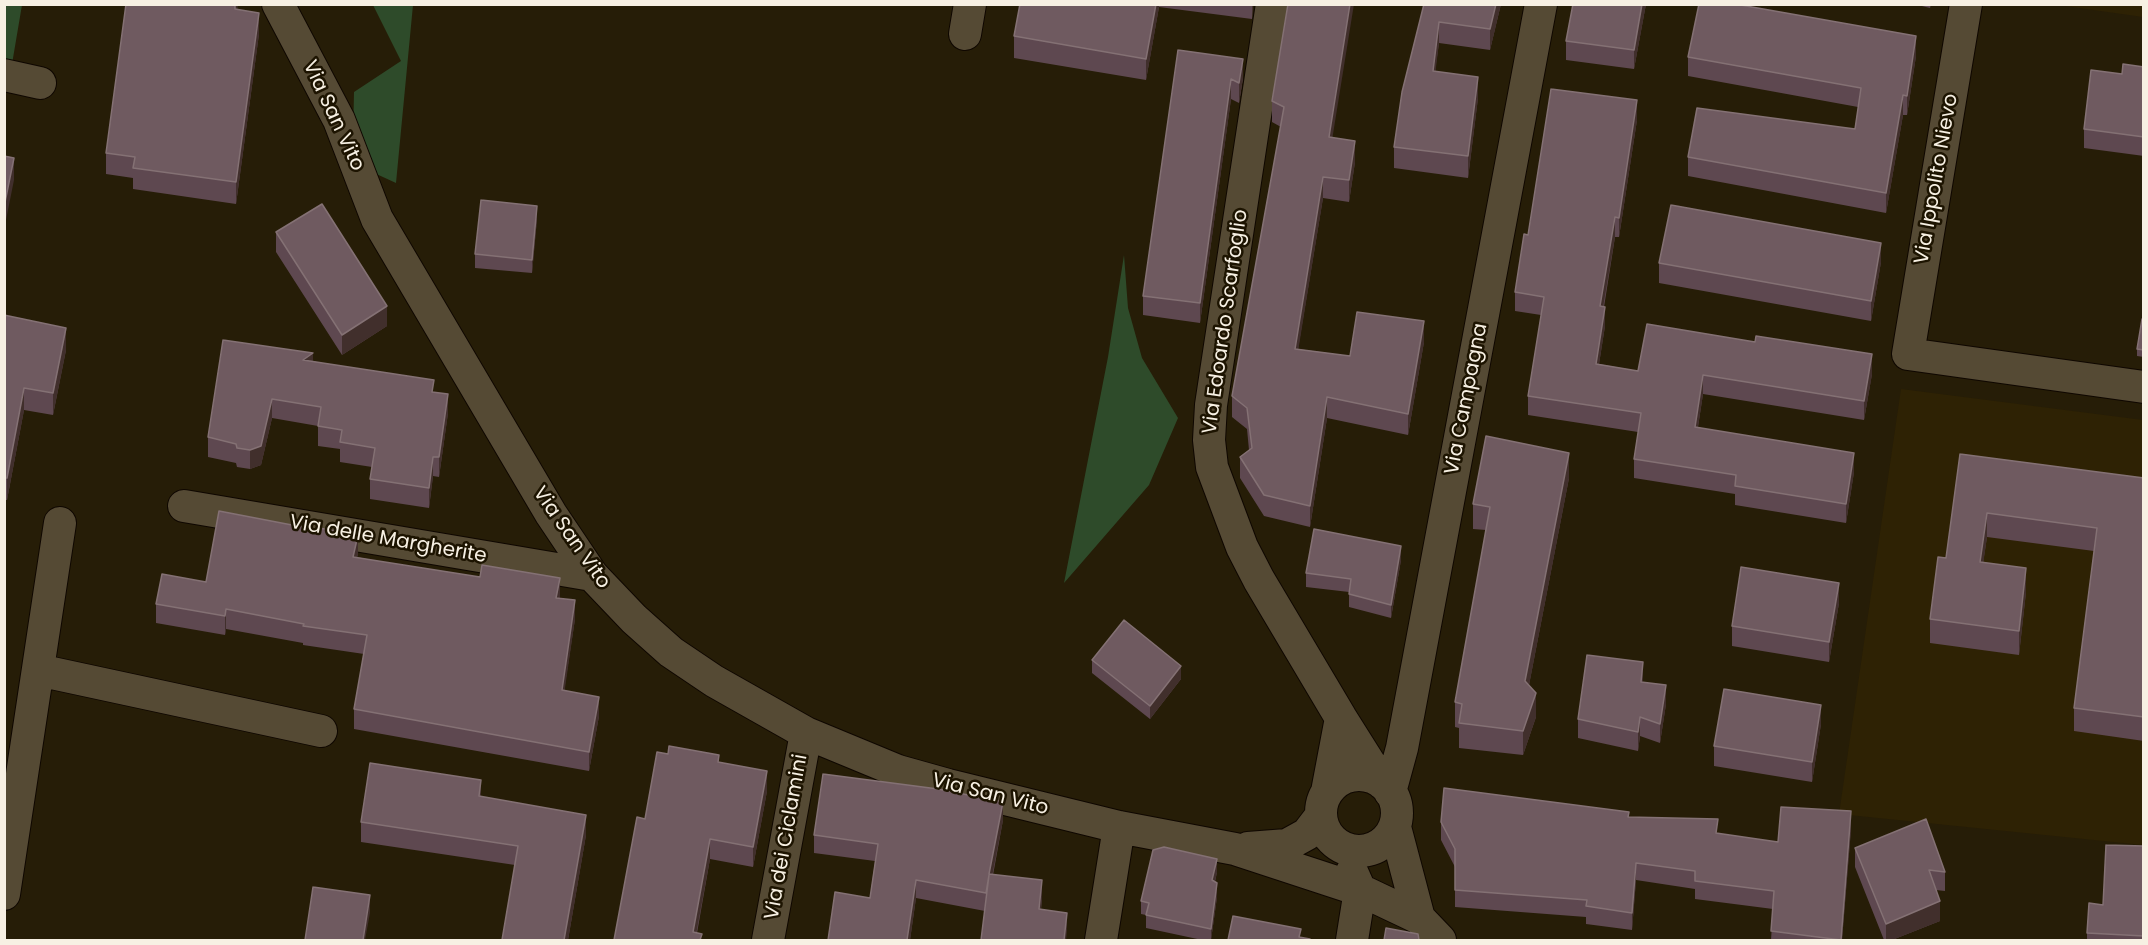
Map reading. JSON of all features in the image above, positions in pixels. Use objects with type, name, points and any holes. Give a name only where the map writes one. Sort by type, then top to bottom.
[{"type":"street","name":"Via San Vito","points":[[278,4],[339,120],[378,219],[550,514],[592,575],[634,619],[670,652],[714,681],[806,733],[898,771],[1119,827],[1235,849],[1360,890],[1419,918],[1440,940]]},
{"type":"street","name":"Via Edoardo Scarfoglio","points":[[1272,4],[1211,405],[1209,440],[1212,467],[1242,547],[1259,580],[1341,718],[1386,787]]},
{"type":"street","name":"Via Campagna","points":[[1386,787],[1404,737],[1541,4]]},
{"type":"street","name":"Via Ippolito Nievo","points":[[1966,4],[1908,354],[2144,387]]},
{"type":"street","points":[[4,75],[40,83]]},
{"type":"street","name":"Via delle Margherite","points":[[184,506],[592,575]]},
{"type":"street","points":[[4,894],[60,523]]},
{"type":"street","points":[[38,670],[321,731]]},
{"type":"street","points":[[1311,874],[1338,832],[1341,718]]},
{"type":"street","name":"Via dei Ciclamini","points":[[768,940],[806,733]]},
{"type":"street","points":[[1352,940],[1360,890],[1338,832],[1336,782],[1348,776],[1360,775],[1372,777],[1386,787]]},
{"type":"street","name":"Via San Vito","points":[[1386,787],[1397,809],[1395,826],[1419,918]]},
{"type":"street","points":[[1338,832],[1381,845],[1390,837],[1395,826]]},
{"type":"street","points":[[1101,940],[1119,827]]},
{"type":"street","name":"Via San Vito","points":[[1235,849],[1287,845],[1307,834],[1338,832]]},
{"type":"shaded area","points":[[2058,5],[2143,5],[2143,17]]},
{"type":"shaded area","points":[[1901,389],[2143,420],[2143,845],[1839,814]]},
{"type":"green space","points":[[4,5],[22,5],[12,64],[5,62]]},
{"type":"green space","points":[[373,5],[413,5],[396,183],[372,172],[353,140],[354,92],[401,61]]},
{"type":"green space","points":[[1124,255],[1128,308],[1142,358],[1178,418],[1149,485],[1064,583],[1108,357]]},
{"type":"building","points":[[126,4],[235,4],[235,9],[259,13],[236,182],[133,168],[135,157],[106,153]]},
{"type":"building","points":[[1020,4],[1156,4],[1146,59],[1014,36]]},
{"type":"building","points":[[1288,4],[1350,4],[1329,137],[1355,141],[1349,180],[1323,177],[1295,349],[1350,356],[1357,312],[1424,321],[1408,414],[1327,397],[1310,506],[1264,495],[1240,457],[1252,448],[1247,408],[1232,396],[1284,107],[1272,101]]},
{"type":"building","points":[[1424,4],[1496,4],[1490,29],[1439,22],[1433,71],[1478,77],[1468,156],[1394,147],[1402,92]]},
{"type":"building","points":[[1573,4],[1642,4],[1634,50],[1566,41]]},
{"type":"building","points":[[1699,4],[1735,4],[1916,36],[1907,96],[1903,95],[1886,193],[1688,157],[1697,108],[1855,129],[1861,88],[1688,57]]},
{"type":"building","points":[[1178,50],[1243,59],[1239,83],[1231,79],[1200,303],[1143,296]]},
{"type":"building","points":[[2123,64],[2144,67],[2144,137],[2084,129],[2091,70],[2122,74]]},
{"type":"building","points":[[1551,89],[1637,100],[1619,218],[1615,217],[1600,306],[1605,307],[1596,364],[1638,371],[1647,324],[1755,342],[1756,336],[1872,354],[1864,401],[1703,375],[1695,427],[1854,453],[1846,504],[1735,486],[1736,475],[1634,459],[1641,413],[1528,396],[1544,297],[1515,292],[1524,234],[1528,235]]},
{"type":"building","points":[[4,156],[14,158],[4,207]]},
{"type":"building","points":[[481,200],[537,206],[532,260],[475,254]]},
{"type":"building","points":[[322,204],[387,306],[342,335],[276,232]]},
{"type":"building","points":[[1671,205],[1881,243],[1871,301],[1659,263]]},
{"type":"building","points":[[4,315],[66,328],[53,393],[24,388],[7,478],[4,478]]},
{"type":"building","points":[[2142,319],[2144,320],[2144,350],[2137,349]]},
{"type":"building","points":[[223,340],[313,353],[303,360],[434,380],[432,392],[448,394],[439,457],[433,457],[429,488],[370,479],[375,448],[340,442],[342,430],[318,426],[321,407],[272,399],[261,446],[250,450],[237,448],[236,444],[208,437]]},
{"type":"building","points":[[1486,436],[1569,453],[1525,681],[1536,693],[1523,731],[1459,723],[1462,704],[1455,702],[1490,507],[1473,504]]},
{"type":"building","points":[[1960,454],[2144,478],[2144,717],[2074,708],[2097,528],[1987,513],[1980,562],[2026,568],[2019,631],[1930,619],[1938,557],[1946,558]]},
{"type":"building","points":[[219,511],[318,530],[319,528],[358,535],[353,557],[480,577],[482,565],[560,578],[556,598],[575,600],[562,690],[599,697],[589,752],[354,709],[367,635],[303,626],[304,624],[226,609],[225,616],[156,604],[162,574],[206,582]]},
{"type":"building","points":[[1314,529],[1401,546],[1391,605],[1349,594],[1351,579],[1306,573]]},
{"type":"building","points":[[1741,567],[1839,583],[1829,642],[1732,626]]},
{"type":"building","points":[[1124,620],[1181,666],[1150,706],[1092,660]]},
{"type":"building","points":[[1587,655],[1643,662],[1641,682],[1666,685],[1660,724],[1640,717],[1638,732],[1578,719]]},
{"type":"building","points":[[1724,689],[1821,705],[1812,762],[1714,746]]},
{"type":"building","points":[[669,746],[719,755],[718,762],[767,771],[753,847],[710,839],[693,932],[702,934],[700,940],[614,940],[637,817],[645,819],[657,752],[668,754]]},
{"type":"building","points":[[370,763],[481,780],[479,796],[586,815],[564,940],[502,940],[518,846],[361,822]]},
{"type":"building","points":[[823,774],[938,789],[1003,802],[989,874],[1042,880],[1039,909],[1067,913],[1064,940],[981,940],[989,875],[986,893],[916,880],[907,940],[828,940],[835,892],[870,898],[878,844],[814,835]]},
{"type":"building","points":[[1444,788],[1629,812],[1628,817],[1718,819],[1716,833],[1778,842],[1781,807],[1851,811],[1841,940],[1771,931],[1774,891],[1695,881],[1695,871],[1636,863],[1632,913],[1586,906],[1587,900],[1455,890],[1455,849],[1441,822]]},
{"type":"building","points":[[1926,819],[1945,872],[1929,870],[1940,901],[1886,924],[1855,848]]},
{"type":"building","points":[[2106,845],[2144,846],[2144,936],[2087,933],[2089,903],[2103,905]]},
{"type":"building","points":[[1164,847],[1217,859],[1212,880],[1217,883],[1211,929],[1146,915],[1149,903],[1141,901],[1153,850]]},
{"type":"building","points":[[313,887],[370,895],[363,940],[305,940]]},
{"type":"building","points":[[1233,916],[1301,929],[1299,937],[1310,940],[1228,940]]},
{"type":"building","points":[[1386,928],[1418,934],[1419,940],[1384,940]]}]
